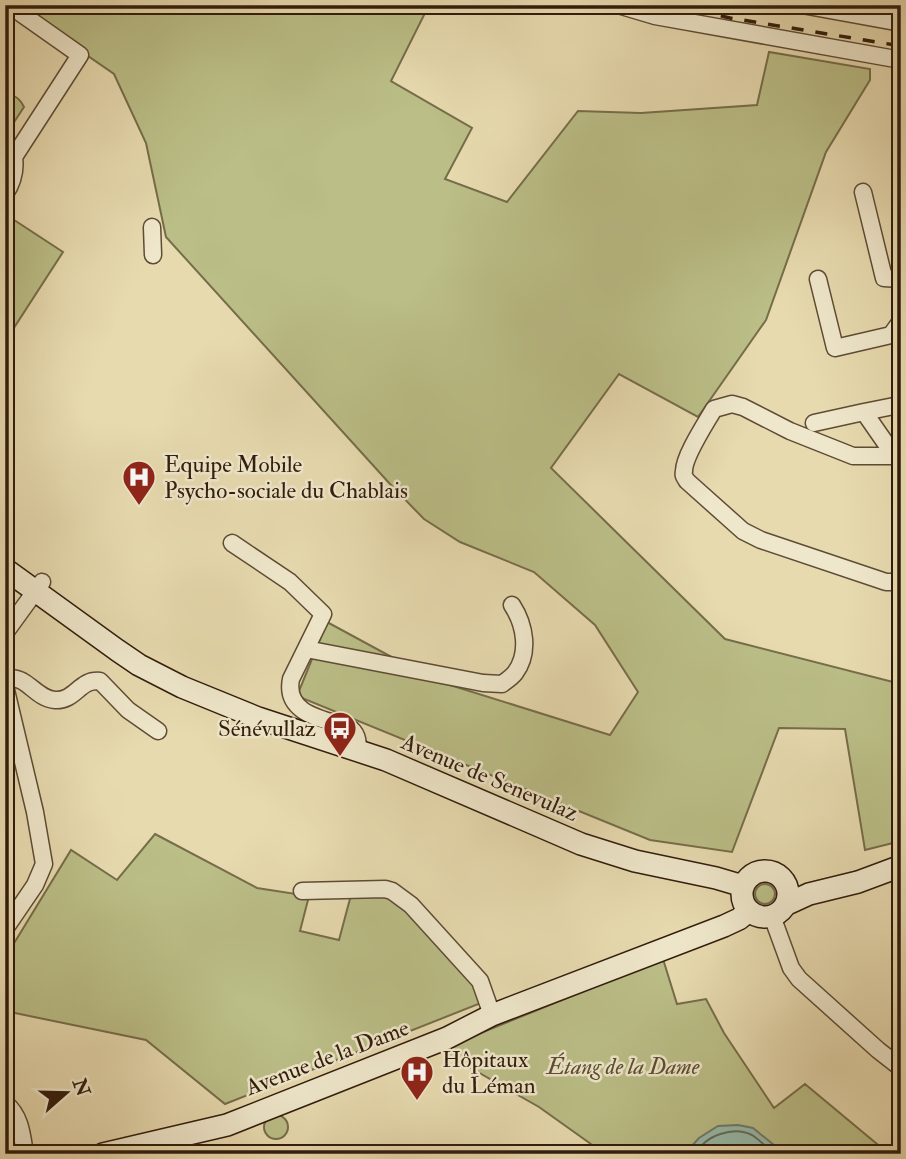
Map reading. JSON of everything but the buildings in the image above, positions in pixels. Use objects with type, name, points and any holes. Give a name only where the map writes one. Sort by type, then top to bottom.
[{"type":"main road","name":"Avenue de Senevulaz","points":[[5,555],[39,587]]},
{"type":"main road","name":"Avenue de Senevulaz","points":[[5,569],[39,587],[220,702],[258,718],[358,750],[419,774],[580,844],[635,861],[743,886]]},
{"type":"main road","points":[[783,881],[901,865]]},
{"type":"main road","points":[[779,910],[788,894],[783,881],[773,873],[760,872],[748,878],[743,886],[742,900],[749,911],[758,916],[779,910],[808,894],[858,882],[901,865]]},
{"type":"main road","name":"Avenue de la Dame","points":[[103,1154],[176,1136],[222,1114],[443,1027],[492,1015],[724,926],[749,911]]},
{"type":"street","points":[[5,194],[12,183],[14,157],[80,55],[9,5]]},
{"type":"street","points":[[618,5],[655,16],[901,60]]},
{"type":"street","points":[[802,5],[864,11],[901,23]]},
{"type":"street","points":[[863,191],[884,278],[901,279]]},
{"type":"street","points":[[152,227],[153,255]]},
{"type":"street","points":[[818,279],[835,348],[891,335],[901,321]]},
{"type":"street","points":[[896,456],[853,456],[732,404],[714,409],[685,464],[683,474],[687,481],[743,531],[761,540],[886,582],[899,582]]},
{"type":"street","points":[[814,423],[894,406]]},
{"type":"street","points":[[864,412],[896,456]]},
{"type":"street","points":[[232,543],[290,582],[323,614],[290,684],[294,700],[305,713],[353,730],[358,740],[358,750]]},
{"type":"street","points":[[5,633],[39,587]]},
{"type":"street","points":[[306,649],[483,683],[502,684],[514,674],[523,656],[524,636],[512,605]]},
{"type":"street","points":[[5,677],[20,680],[42,696],[54,700],[70,696],[89,682],[100,681],[128,710],[158,730]]},
{"type":"street","points":[[5,686],[35,812],[44,864],[35,885],[5,929]]},
{"type":"street","points":[[302,891],[392,891],[411,905],[480,981],[492,1015]]},
{"type":"street","points":[[779,910],[791,968],[799,979],[878,1050],[899,1061]]},
{"type":"street","points":[[5,1104],[18,1119],[25,1154]]},
{"type":"green space","points":[[14,5],[429,5],[391,81],[472,128],[445,179],[507,202],[578,111],[641,113],[757,105],[769,52],[870,69],[870,80],[826,152],[766,320],[698,417],[619,374],[551,468],[725,639],[901,684],[901,841],[865,850],[845,729],[779,728],[732,852],[650,840],[297,696],[327,622],[434,680],[610,735],[638,692],[595,625],[534,572],[460,542],[424,519],[390,484],[166,237],[146,143],[114,74]]},
{"type":"green space","points":[[5,94],[17,98],[24,107],[5,136]]},
{"type":"green space","points":[[5,214],[63,252],[8,337],[5,336]]},
{"type":"green space","points":[[155,834],[257,888],[309,896],[300,931],[339,940],[351,895],[380,894],[399,902],[476,987],[481,1003],[225,1104],[146,1040],[5,1011],[5,958],[71,850],[117,880]]},
{"type":"green space","points":[[761,884],[769,884],[775,894],[769,904],[761,904],[755,898],[755,890]]},
{"type":"green space","name":"Étang de la Dame","points":[[663,959],[677,1004],[706,999],[724,1033],[774,1108],[805,1084],[889,1154],[605,1154],[539,1107],[439,1050]]},
{"type":"green space","points":[[276,1115],[287,1122],[288,1127],[281,1138],[276,1139],[265,1132],[264,1127],[271,1116]]},
{"type":"water","name":"Étang de la Dame","points":[[738,1125],[753,1128],[785,1154],[691,1154],[689,1149],[699,1138],[718,1126]]},
{"type":"railway","points":[[674,5],[730,18],[901,46]]},
{"type":"place","name":"Equipe Mobile Psycho-sociale du Chablais","points":[[139,507]]},
{"type":"place","name":"Sénévullaz","points":[[340,758]]},
{"type":"place","name":"Hôpitaux du Léman","points":[[417,1102]]}]
